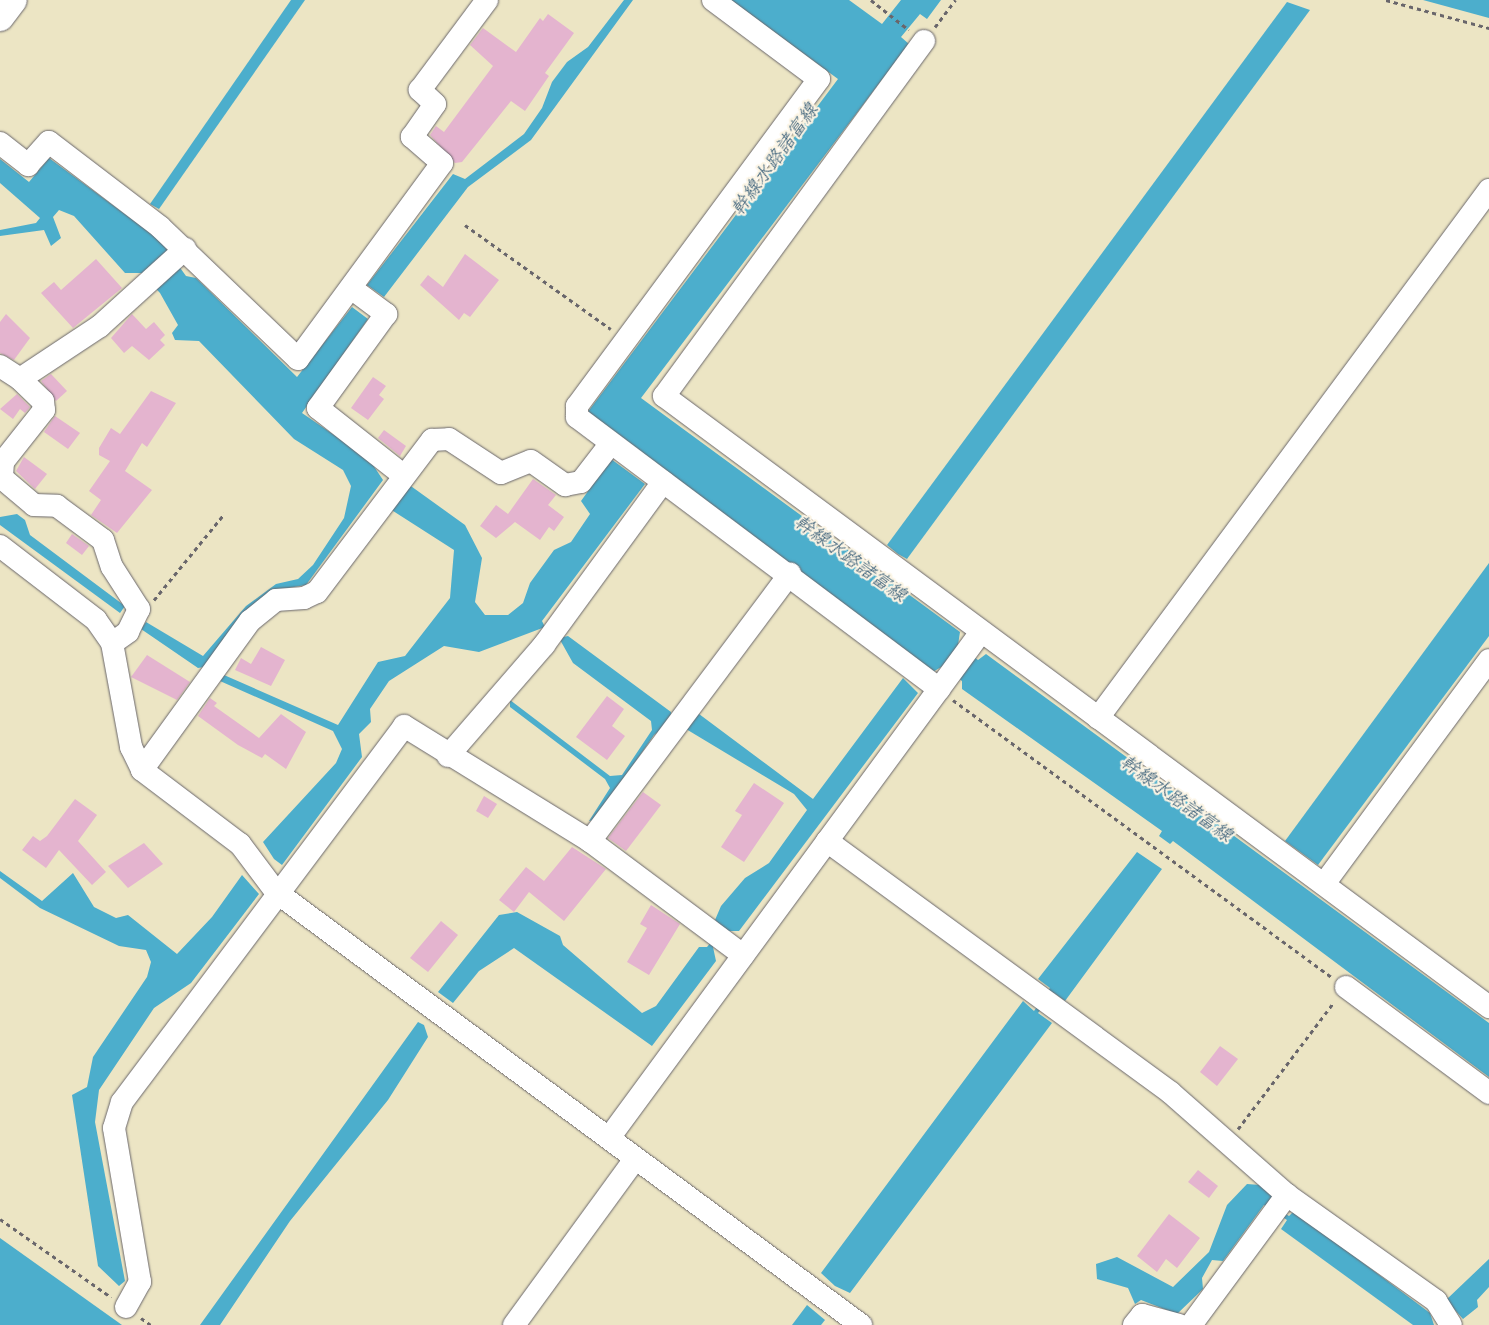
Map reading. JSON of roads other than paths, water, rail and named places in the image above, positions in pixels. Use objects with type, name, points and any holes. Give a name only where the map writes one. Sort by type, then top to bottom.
[{"type":"main road","points":[[0,17],[14,0]]},
{"type":"street","points":[[0,143],[28,165],[49,142],[185,250],[298,359],[442,163],[412,137],[436,104],[420,90],[487,0]]},
{"type":"street","points":[[713,0],[819,79],[577,406],[577,417],[663,482],[944,683]]},
{"type":"street","points":[[917,36],[664,396],[976,640],[1098,718],[1489,1007]]},
{"type":"street","points":[[1098,718],[1489,190]]},
{"type":"street","points":[[20,379],[144,291],[185,250]]},
{"type":"street","points":[[351,288],[386,314],[318,408],[403,475]]},
{"type":"street","points":[[0,366],[20,379],[43,401],[44,410],[3,462],[2,478],[34,505],[57,506],[103,540],[112,567],[139,609],[138,620],[112,643]]},
{"type":"street","points":[[142,770],[250,621],[276,600],[304,598],[317,592],[403,475],[432,440],[449,439],[501,473],[531,461],[565,485],[580,482],[611,443]]},
{"type":"street","points":[[448,756],[544,645],[663,482]]},
{"type":"street","points":[[0,546],[96,620],[112,643],[131,747],[142,770],[240,844],[276,892],[861,1325]]},
{"type":"street","points":[[590,841],[790,574]]},
{"type":"street","points":[[609,1138],[976,640]]},
{"type":"street","points":[[1324,884],[1489,660]]},
{"type":"street","points":[[126,1307],[140,1282],[114,1128],[122,1102],[276,892],[404,726],[448,756],[590,841],[743,955]]},
{"type":"street","points":[[827,841],[1045,1001],[1229,1141],[1280,1206],[1436,1301],[1448,1321]]},
{"type":"street","points":[[1346,987],[1489,1093]]},
{"type":"street","points":[[514,1325],[636,1159]]},
{"type":"street","points":[[1191,1325],[1280,1206]]},
{"type":"street","points":[[1134,1325],[1142,1314],[1179,1325]]},
{"type":"water","points":[[291,0],[305,0],[159,209],[150,204]]},
{"type":"water","points":[[624,0],[633,0],[531,140],[468,187],[384,297],[367,285],[453,174],[465,179],[524,134],[542,108],[552,82],[567,62],[588,47]]},
{"type":"water","name":"幹線水路諸富線","points":[[731,0],[849,0],[882,24],[901,0],[941,0],[927,19],[920,14],[901,37],[909,44],[641,398],[960,632],[958,645],[978,660],[986,654],[1489,1023],[1489,1077],[1173,841],[1170,844],[1159,836],[1162,831],[962,689],[962,681],[943,666],[931,673],[587,413],[838,79]]},
{"type":"water","points":[[1423,0],[1489,0],[1489,18]]},
{"type":"water","points":[[1287,2],[1310,10],[907,559],[898,554],[887,545]]},
{"type":"water","points":[[49,158],[160,240],[186,276],[196,278],[297,377],[352,307],[368,319],[302,413],[369,459],[383,480],[306,585],[276,590],[210,666],[198,668],[141,629],[146,622],[203,656],[246,606],[276,584],[298,579],[313,565],[344,518],[351,486],[343,470],[294,439],[199,341],[175,340],[172,333],[178,325],[160,293],[141,273],[125,273],[74,216],[59,210],[53,217],[61,238],[51,246],[44,230],[0,236],[0,230],[36,223],[40,218],[0,183],[0,159],[29,182]]},
{"type":"water","points":[[611,459],[645,484],[542,621],[545,627],[479,652],[444,646],[389,681],[370,709],[371,722],[359,734],[362,757],[282,865],[274,859],[263,842],[336,763],[342,749],[333,731],[220,681],[224,675],[338,725],[378,662],[405,656],[450,598],[454,550],[390,509],[408,484],[465,525],[482,558],[475,602],[485,615],[508,615],[523,603],[530,583],[554,550],[571,542],[590,514],[581,501]]},
{"type":"water","points":[[17,514],[25,520],[30,535],[125,606],[120,613],[0,525],[0,517]]},
{"type":"water","points":[[1489,563],[1489,636],[1318,865],[1285,841]]},
{"type":"water","points":[[568,636],[671,712],[672,721],[654,735],[595,820],[589,821],[610,788],[605,779],[510,707],[510,700],[610,776],[622,775],[652,730],[651,721],[573,663],[559,638]]},
{"type":"water","points":[[903,678],[918,693],[739,931],[727,931],[713,947],[716,961],[652,1046],[514,948],[479,971],[453,1003],[438,992],[499,915],[517,912],[560,936],[563,945],[642,1013],[656,1006],[699,947],[707,947],[723,928],[715,920],[721,906],[745,878],[769,863],[807,810],[794,794],[686,729],[695,711],[813,799]]},
{"type":"water","points":[[1137,852],[1162,869],[1065,1001],[1054,993],[1038,1013],[1052,1023],[850,1293],[835,1286],[821,1273],[1023,1001],[1034,1011],[1050,988],[1038,979]]},
{"type":"water","points":[[0,871],[42,901],[73,873],[94,907],[116,918],[128,915],[177,954],[212,917],[242,875],[259,894],[191,983],[154,1008],[99,1090],[95,1122],[125,1281],[119,1286],[98,1266],[72,1095],[87,1087],[93,1057],[147,977],[151,962],[146,950],[119,946],[40,908],[0,878]]},
{"type":"water","points":[[418,1022],[424,1025],[428,1037],[388,1100],[290,1221],[220,1325],[200,1325]]},
{"type":"water","points":[[1247,1184],[1260,1185],[1273,1196],[1268,1203],[1289,1216],[1294,1211],[1430,1313],[1434,1325],[1413,1325],[1281,1229],[1287,1220],[1264,1205],[1223,1261],[1212,1260],[1202,1278],[1203,1289],[1177,1314],[1141,1300],[1135,1304],[1128,1288],[1097,1279],[1096,1264],[1117,1257],[1173,1287],[1209,1252],[1227,1205]]},
{"type":"water","points":[[0,1238],[122,1325],[0,1325]]},
{"type":"water","points":[[1489,1259],[1489,1287],[1477,1300],[1478,1307],[1463,1319],[1446,1300]]},
{"type":"water","points":[[807,1305],[825,1320],[821,1325],[792,1325]]}]
